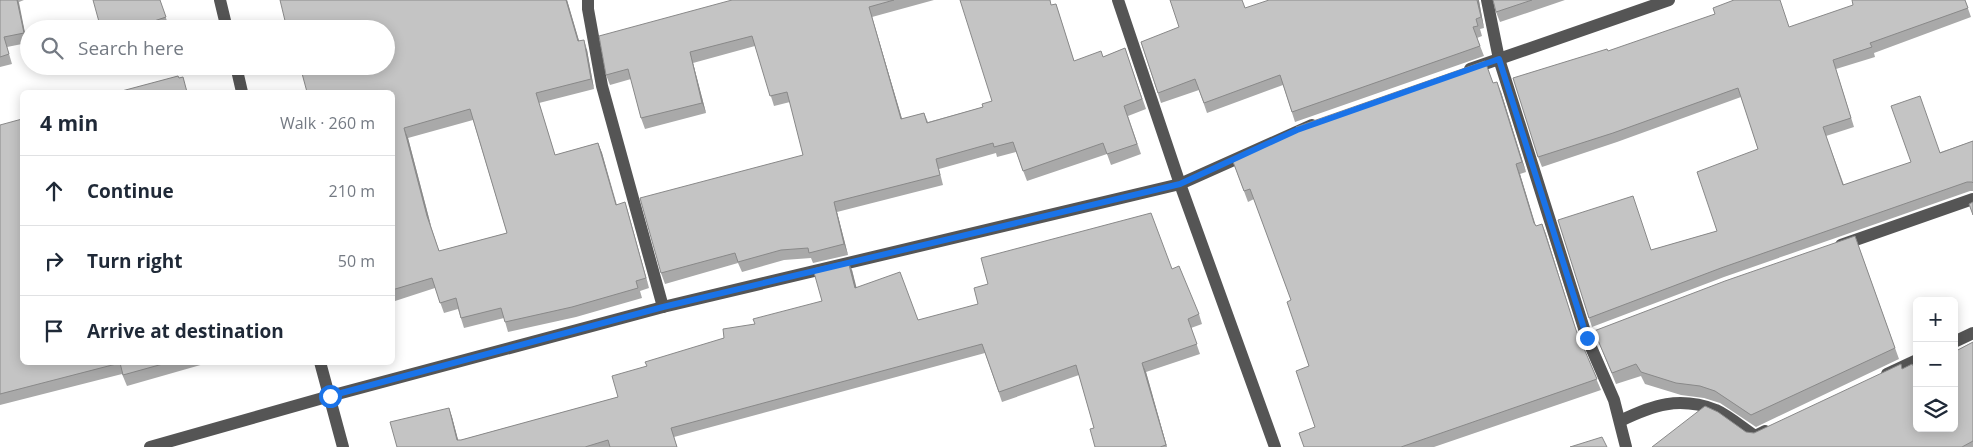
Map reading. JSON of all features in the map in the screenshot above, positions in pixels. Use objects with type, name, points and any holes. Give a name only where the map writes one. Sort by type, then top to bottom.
[{"type":"street","points":[[220,0],[225,20]]},
{"type":"street","points":[[588,0],[602,86],[663,307]]},
{"type":"street","points":[[1118,0],[1180,184],[1275,447]]},
{"type":"street","points":[[1486,0],[1499,59],[1614,400],[1626,447]]},
{"type":"street","points":[[1462,72],[1669,0]]},
{"type":"street","points":[[238,75],[242,90]]},
{"type":"street","points":[[150,447],[330,396],[663,307],[1180,184],[1297,130],[1324,120]]},
{"type":"street","points":[[1827,250],[1973,199]]},
{"type":"street","points":[[1958,340],[1973,333]]},
{"type":"street","points":[[1872,381],[1913,362]]},
{"type":"street","points":[[321,365],[343,447]]},
{"type":"street","points":[[1620,421],[1649,407],[1671,403],[1695,405],[1717,410],[1755,436],[1773,427]]},
{"type":"building","points":[[0,0],[17,0],[21,20],[20,34],[4,37],[9,54],[0,57]]},
{"type":"building","points":[[93,0],[160,0],[166,17],[157,20],[99,20]]},
{"type":"building","points":[[280,0],[566,0],[578,41],[584,40],[591,79],[536,93],[555,155],[598,143],[616,205],[625,202],[646,278],[636,281],[638,288],[572,307],[505,322],[501,308],[461,318],[456,298],[440,303],[432,278],[395,289],[395,90],[306,90],[302,75],[395,75],[395,20],[285,20]],"holes":[[[470,109],[507,233],[439,251],[427,216],[404,128]]]},
{"type":"building","points":[[732,0],[894,0],[869,7],[901,119],[924,113],[927,123],[983,107],[982,104],[992,101],[960,0],[1050,0],[1051,5],[1056,4],[1074,61],[1101,51],[1103,57],[1125,48],[1142,99],[1124,106],[1137,144],[1107,154],[1103,143],[1023,171],[1013,142],[994,147],[993,143],[936,159],[940,175],[834,202],[844,244],[809,253],[808,248],[781,250],[738,262],[735,253],[661,273],[640,198],[803,155],[787,92],[770,96],[752,36],[690,52],[702,103],[641,118],[628,69],[606,75],[599,36]]},
{"type":"building","points":[[1170,0],[1242,0],[1245,8],[1269,0],[1477,0],[1481,17],[1476,19],[1478,26],[1473,27],[1480,46],[1292,112],[1280,75],[1204,103],[1195,79],[1158,93],[1141,42],[1179,27]]},
{"type":"building","points":[[1493,0],[1532,0],[1496,12]]},
{"type":"building","points":[[1734,0],[1780,0],[1789,27],[1853,5],[1852,0],[1965,0],[1968,8],[1870,43],[1872,47],[1833,60],[1851,118],[1823,127],[1843,185],[1911,162],[1891,106],[1920,96],[1940,153],[1973,141],[1973,183],[1967,182],[1721,268],[1589,318],[1558,220],[1633,196],[1651,250],[1717,231],[1697,172],[1758,149],[1738,88],[1613,133],[1538,157],[1513,78],[1607,49],[1608,51],[1715,14],[1713,8]]},
{"type":"building","points":[[1485,61],[1493,83],[1497,82],[1522,162],[1516,164],[1534,223],[1536,226],[1542,224],[1576,330],[1597,379],[1401,447],[1304,447],[1299,433],[1315,427],[1296,371],[1309,366],[1287,302],[1291,300],[1250,189],[1244,191],[1232,159],[1297,130],[1296,127]]},
{"type":"building","points":[[178,76],[179,78],[183,77],[186,90],[126,90]]},
{"type":"building","points":[[20,120],[20,365],[112,365],[0,394],[0,125]]},
{"type":"building","points":[[1973,202],[1973,215],[1969,204]]},
{"type":"building","points":[[1151,213],[1172,269],[1179,266],[1199,314],[1188,319],[1197,344],[1142,363],[1166,445],[1160,447],[1095,447],[1090,429],[1094,428],[1076,365],[999,392],[982,344],[671,428],[677,447],[610,447],[608,440],[585,447],[397,447],[390,422],[449,408],[457,440],[461,440],[618,397],[612,376],[647,366],[645,362],[724,338],[723,329],[755,324],[753,319],[822,301],[813,269],[848,261],[855,288],[900,272],[918,320],[978,304],[974,288],[988,284],[981,258]]},
{"type":"building","points":[[1855,236],[1895,348],[1751,415],[1715,391],[1700,386],[1676,383],[1641,372],[1636,364],[1612,373],[1594,331],[1725,281]]},
{"type":"building","points":[[1973,342],[1973,441],[1962,447],[1652,447],[1705,406],[1718,412],[1746,432],[1754,433],[1901,364],[1902,369],[1912,364],[1913,365],[1913,432],[1958,432],[1958,350]]},
{"type":"building","points":[[120,365],[159,365],[123,375]]},
{"type":"building","points":[[1602,437],[1607,447],[1570,447]]},
{"type":"route","points":[[330,396],[663,307],[1180,184],[1297,130],[1499,59],[1587,338]]}]
